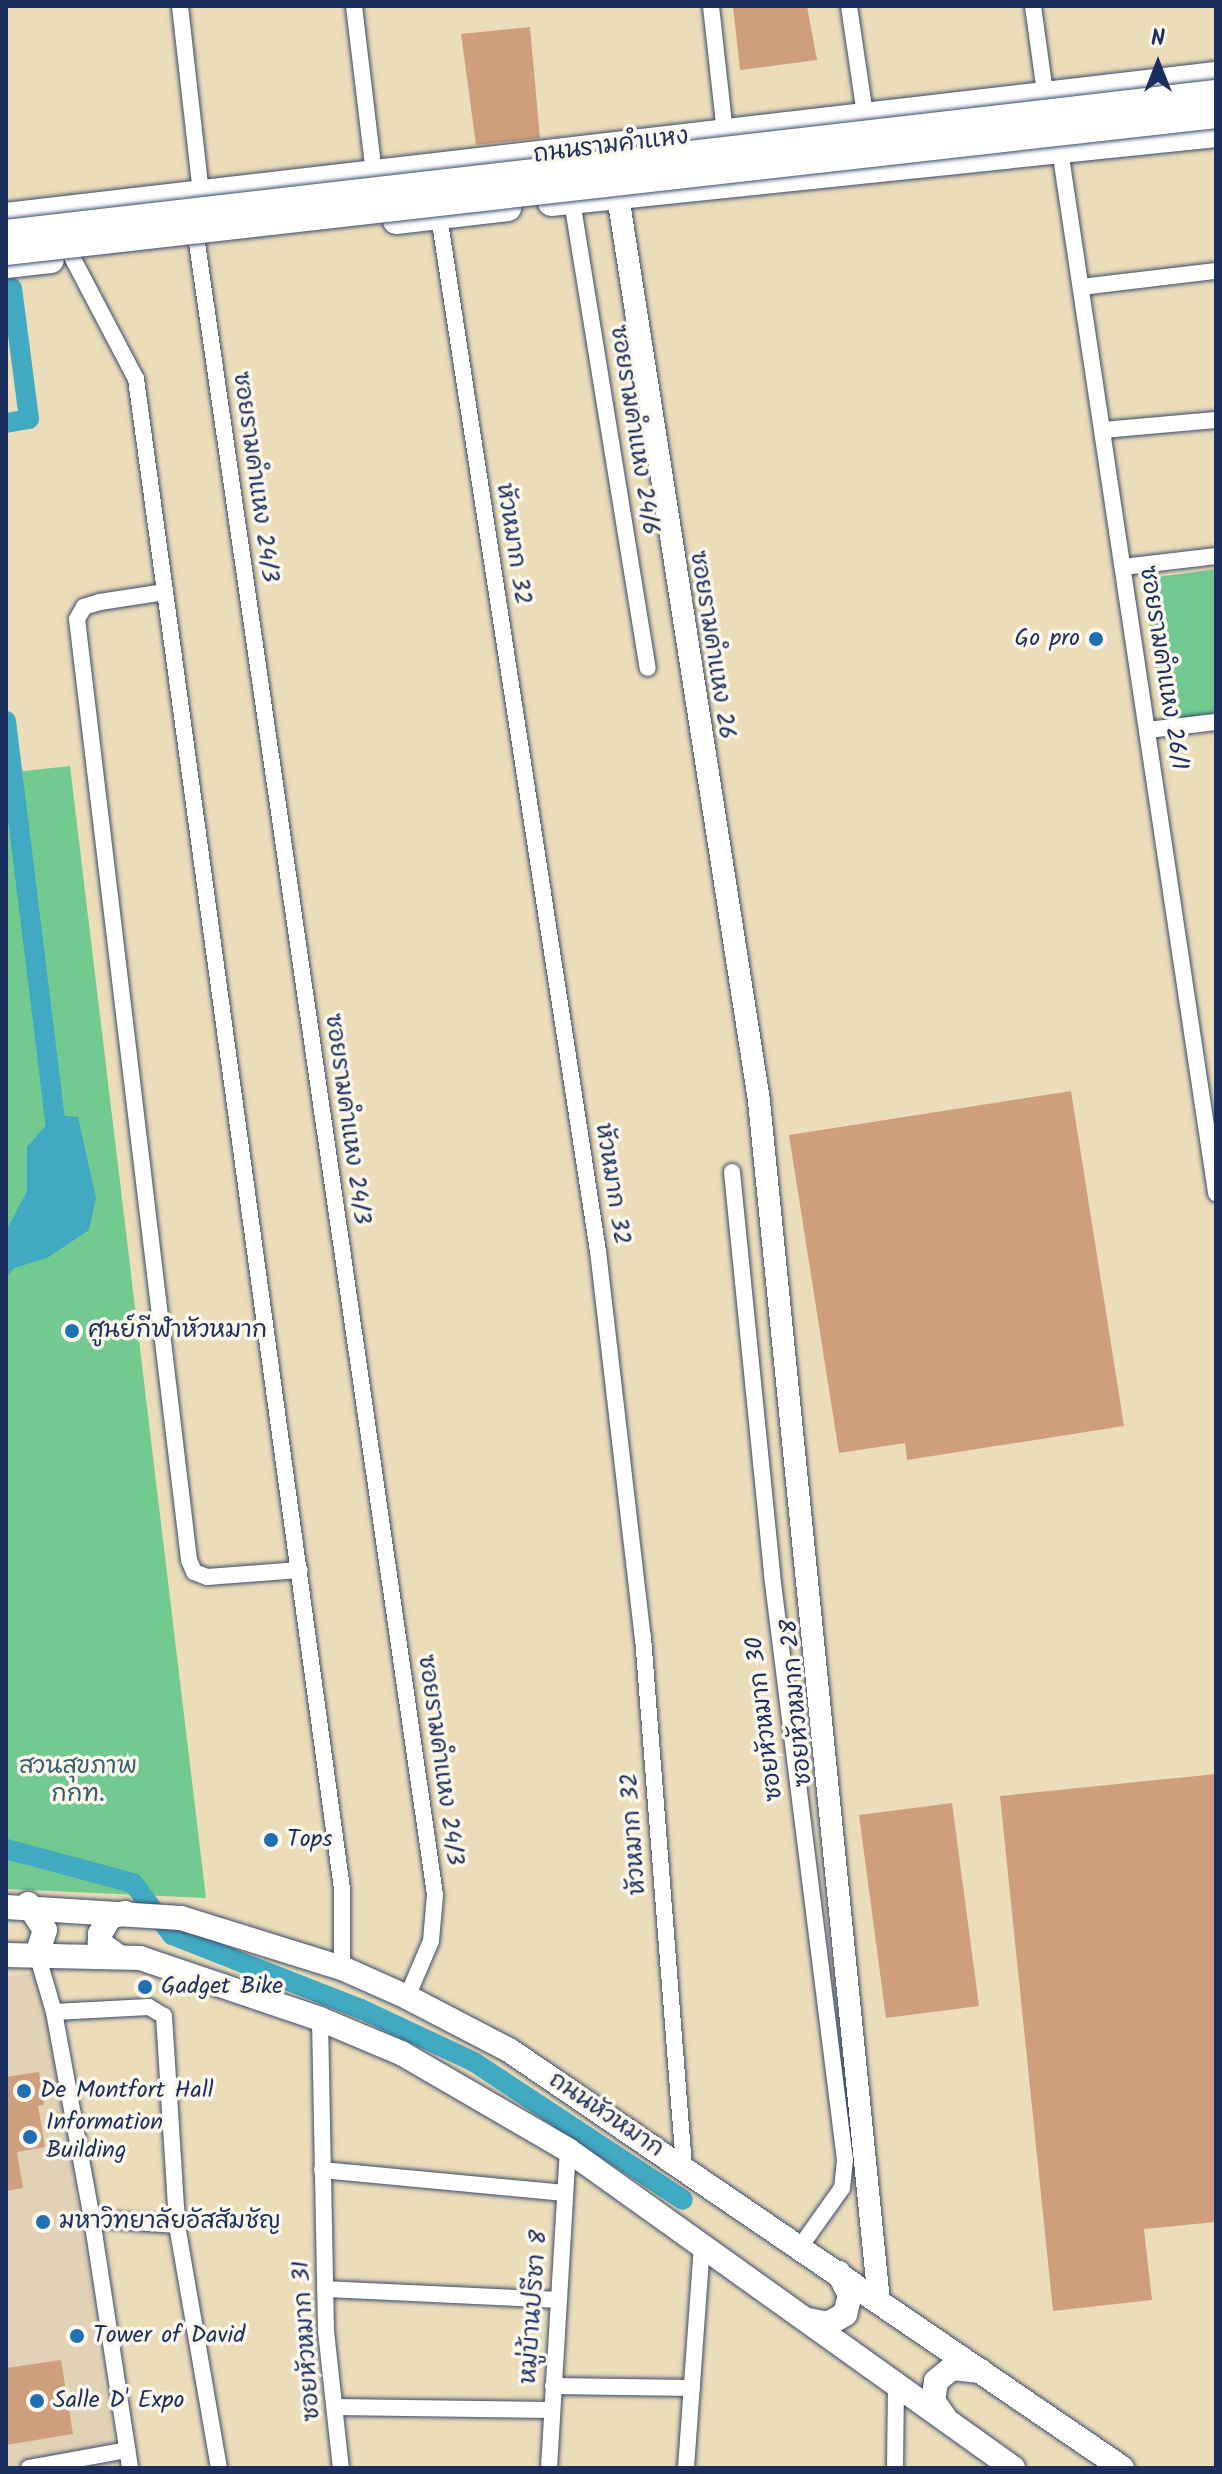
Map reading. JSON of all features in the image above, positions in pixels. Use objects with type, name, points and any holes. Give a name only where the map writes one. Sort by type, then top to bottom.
[{"type":"main road","name":"ถนนรามคำแหง","points":[[6,216],[1216,75]]},
{"type":"main road","name":"ถนนรามคำแหง","points":[[6,233],[1216,93]]},
{"type":"main road","name":"ถนนรามคำแหง","points":[[6,252],[1216,115]]},
{"type":"main road","points":[[796,124],[805,175]]},
{"type":"main road","name":"ถนนรามคำแหง","points":[[6,265],[805,175],[1216,134]]},
{"type":"main road","points":[[613,147],[618,196]]},
{"type":"main road","points":[[567,152],[572,201]]},
{"type":"main road","points":[[17,1906],[45,1930],[37,1954]]},
{"type":"main road","name":"ถนนหัวหมาก","points":[[17,1906],[181,1918],[342,1968],[407,1997],[509,2050],[684,2166],[1122,2468]]},
{"type":"main road","points":[[119,1957],[100,1943],[100,1934],[110,1917],[129,1913]]},
{"type":"main road","name":"ถนนหัวหมาก","points":[[6,1955],[140,1958],[320,2019],[401,2053],[568,2150],[1013,2468]]},
{"type":"main road","points":[[804,2319],[828,2324],[845,2314],[850,2295],[839,2273]]},
{"type":"main road","points":[[946,2420],[933,2401],[936,2381],[952,2368],[981,2371]]},
{"type":"street","points":[[180,6],[201,193]]},
{"type":"street","points":[[354,6],[374,174]]},
{"type":"street","points":[[711,6],[725,133]]},
{"type":"street","points":[[849,6],[865,115]]},
{"type":"street","points":[[1033,6],[1045,93]]},
{"type":"street","name":"ซอยรามคำแหง 26/1","points":[[1060,150],[1216,1193]]},
{"type":"street","name":"ซอยรามคำแหง 26","points":[[618,196],[759,1101]]},
{"type":"street","name":"ซอยรามคำแหง 24/6","points":[[572,201],[648,668]]},
{"type":"street","name":"หัวหมาก 32","points":[[439,216],[598,1251],[643,1637],[684,2166]]},
{"type":"street","name":"ซอยรามคำแหง 24/3","points":[[197,243],[435,1895],[431,1941],[407,1997]]},
{"type":"street","points":[[72,257],[136,379],[342,1889],[342,1968]]},
{"type":"street","points":[[1081,287],[1216,271]]},
{"type":"street","points":[[1103,430],[1216,420]]},
{"type":"street","points":[[1123,567],[1216,556]]},
{"type":"street","points":[[165,592],[100,602],[84,607],[77,619],[189,1560],[194,1572],[207,1577],[300,1570]]},
{"type":"street","points":[[1148,730],[1216,722]]},
{"type":"street","name":"ซอยหัวหมาก 28","points":[[759,1101],[879,2301]]},
{"type":"street","name":"ซอยหัวหมาก 30","points":[[732,1172],[772,1575],[845,2160],[842,2188],[800,2247]]},
{"type":"street","points":[[37,1954],[54,2012],[92,2219],[130,2468]]},
{"type":"street","points":[[54,2012],[149,2007],[164,2016],[177,2225],[219,2468]]},
{"type":"street","name":"ซอยหัวหมาก 31","points":[[320,2019],[325,2289],[341,2468]]},
{"type":"street","name":"หมู่บ้านปรีชา 8","points":[[549,2468],[568,2150]]},
{"type":"street","points":[[322,2170],[565,2193]]},
{"type":"street","points":[[92,2219],[177,2225]]},
{"type":"street","points":[[686,2468],[702,2245]]},
{"type":"street","points":[[325,2289],[558,2300]]},
{"type":"street","points":[[895,2468],[896,2384]]},
{"type":"street","points":[[553,2386],[692,2388]]},
{"type":"street","points":[[335,2407],[551,2410]]},
{"type":"street","points":[[29,2468],[127,2450]]},
{"type":"shaded area","name":"มหาวิทยาลัยอัสสัมชัญ","points":[[43,1972],[117,2468],[6,2468],[6,1977]]},
{"type":"green space","points":[[1216,569],[1216,713],[1163,720],[1143,579]]},
{"type":"green space","name":"ศูนย์กีฬาหัวหมาก","points":[[70,766],[206,1898],[6,1889],[6,773]]},
{"type":"water","points":[[55,1115],[78,1117],[96,1198],[89,1230],[47,1258],[14,1268],[6,1278],[6,1231],[27,1191],[27,1147]]},
{"type":"building","points":[[733,6],[807,6],[817,60],[740,70]]},
{"type":"building","points":[[530,27],[540,138],[476,145],[461,34]]},
{"type":"building","points":[[1071,1091],[1124,1426],[907,1460],[905,1443],[839,1453],[789,1135]]},
{"type":"building","points":[[1216,1774],[1216,2222],[1144,2229],[1152,2300],[1053,2311],[1000,1796]]},
{"type":"building","points":[[952,1803],[979,2006],[886,2018],[859,1815]]},
{"type":"building","points":[[39,2072],[44,2105],[38,2106],[45,2147],[17,2152],[23,2188],[6,2191],[6,2077]]},
{"type":"building","name":"Salle D' Expo","points":[[61,2360],[73,2434],[6,2445],[6,2368]]},
{"type":"waterway","points":[[6,423],[29,419],[12,288]]},
{"type":"waterway","points":[[6,721],[58,1142]]},
{"type":"waterway","points":[[6,1849],[133,1883],[172,1935],[361,2009],[474,2062],[683,2200]]},
{"type":"place","name":"Go pro","points":[[1096,639]]},
{"type":"place","name":"ศูนย์กีฬาหัวหมาก","points":[[72,1331]]},
{"type":"place","name":"Tops","points":[[271,1840]]},
{"type":"place","name":"Gadget Bike","points":[[145,1987]]},
{"type":"place","name":"De Montfort Hall","points":[[24,2091]]},
{"type":"place","name":"Information Building","points":[[30,2137]]},
{"type":"place","name":"มหาวิทยาลัยอัสสัมชัญ","points":[[43,2222]]},
{"type":"place","name":"Tower of David","points":[[77,2336]]},
{"type":"place","name":"Salle D' Expo","points":[[37,2401]]},
{"type":"park label","name":"สวนสุขภาพ กกท.","points":[[78,1781]]}]
